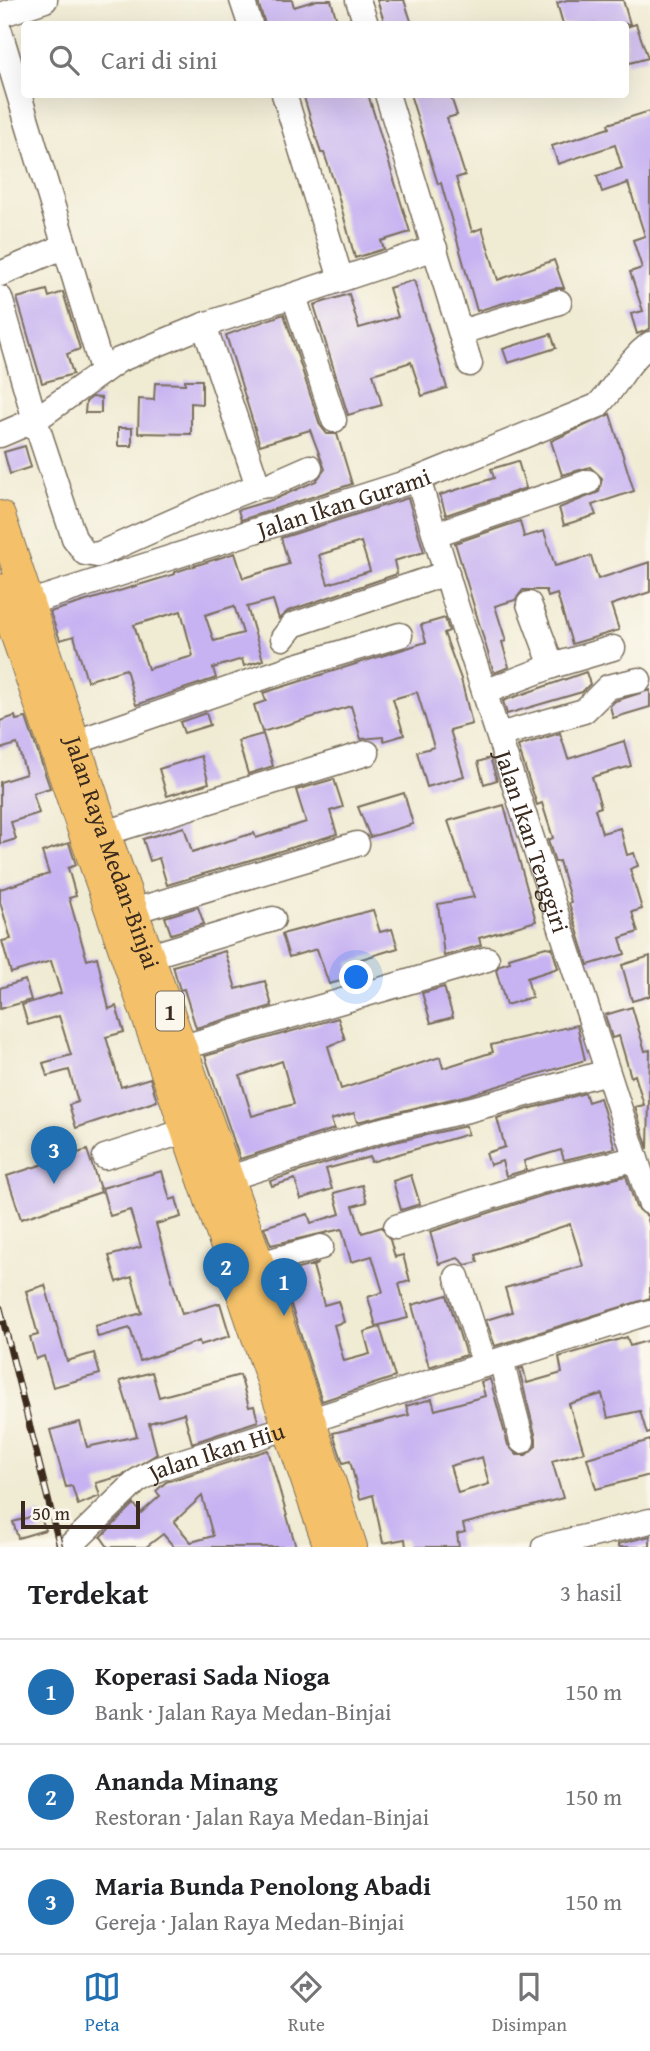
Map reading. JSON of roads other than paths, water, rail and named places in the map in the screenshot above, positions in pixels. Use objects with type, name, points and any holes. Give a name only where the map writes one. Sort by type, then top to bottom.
[{"type":"main road","name":"Jalan Raya Medan-Binjai","points":[[0,516],[12,600],[185,1131],[297,1423]]},
{"type":"main road","name":"Jalan Raya Medan-Binjai","points":[[12,600],[76,742],[105,833],[183,1047],[226,1179],[259,1264],[330,1546]]},
{"type":"street","points":[[0,15],[45,0]]},
{"type":"street","points":[[242,0],[249,21]]},
{"type":"street","points":[[358,0],[365,21]]},
{"type":"street","points":[[0,32],[102,369]]},
{"type":"street","points":[[285,98],[341,279]]},
{"type":"street","points":[[388,98],[470,364]]},
{"type":"street","points":[[0,274],[65,246]]},
{"type":"street","points":[[0,435],[35,420],[102,369],[204,325],[435,248]]},
{"type":"street","points":[[294,296],[334,420]]},
{"type":"street","points":[[0,298],[35,420],[74,538],[85,553],[97,555],[258,486],[270,485],[310,467]]},
{"type":"street","points":[[461,332],[559,302]]},
{"type":"street","points":[[204,325],[258,486]]},
{"type":"street","name":"Jalan Ikan Gurami","points":[[12,600],[418,479],[597,406],[617,386],[622,370],[650,344]]},
{"type":"street","name":"Jalan Ikan Tenggiri","points":[[418,479],[650,1202]]},
{"type":"street","points":[[436,534],[588,482]]},
{"type":"street","points":[[283,638],[293,625],[447,573]]},
{"type":"street","points":[[529,604],[552,666]]},
{"type":"street","points":[[76,742],[292,667],[400,635]]},
{"type":"street","points":[[485,692],[552,666],[613,648]]},
{"type":"street","points":[[499,735],[584,711],[608,687],[639,680]]},
{"type":"street","points":[[105,833],[367,753]]},
{"type":"street","points":[[133,911],[357,844]]},
{"type":"street","points":[[150,956],[273,919]]},
{"type":"street","points":[[183,1047],[321,1004],[487,959]]},
{"type":"street","points":[[226,1179],[378,1130],[472,1109],[607,1072]]},
{"type":"street","points":[[105,1157],[185,1131]]},
{"type":"street","points":[[396,1227],[540,1181],[635,1159]]},
{"type":"street","points":[[259,1264],[321,1247]]},
{"type":"street","points":[[457,1277],[493,1362],[522,1441]]},
{"type":"street","name":"Jalan Ikan Hiu","points":[[76,1544],[137,1481],[158,1469],[650,1312]]},
{"type":"street","points":[[544,1547],[650,1521]]},
{"type":"railway","points":[[0,1308],[60,1547]]},
{"type":"place","name":"Maria Bunda Penolong Abadi","points":[[54,1184]]},
{"type":"place","name":"Ananda Minang","points":[[226,1301]]},
{"type":"place","name":"Koperasi Sada Nioga","points":[[284,1316]]}]
